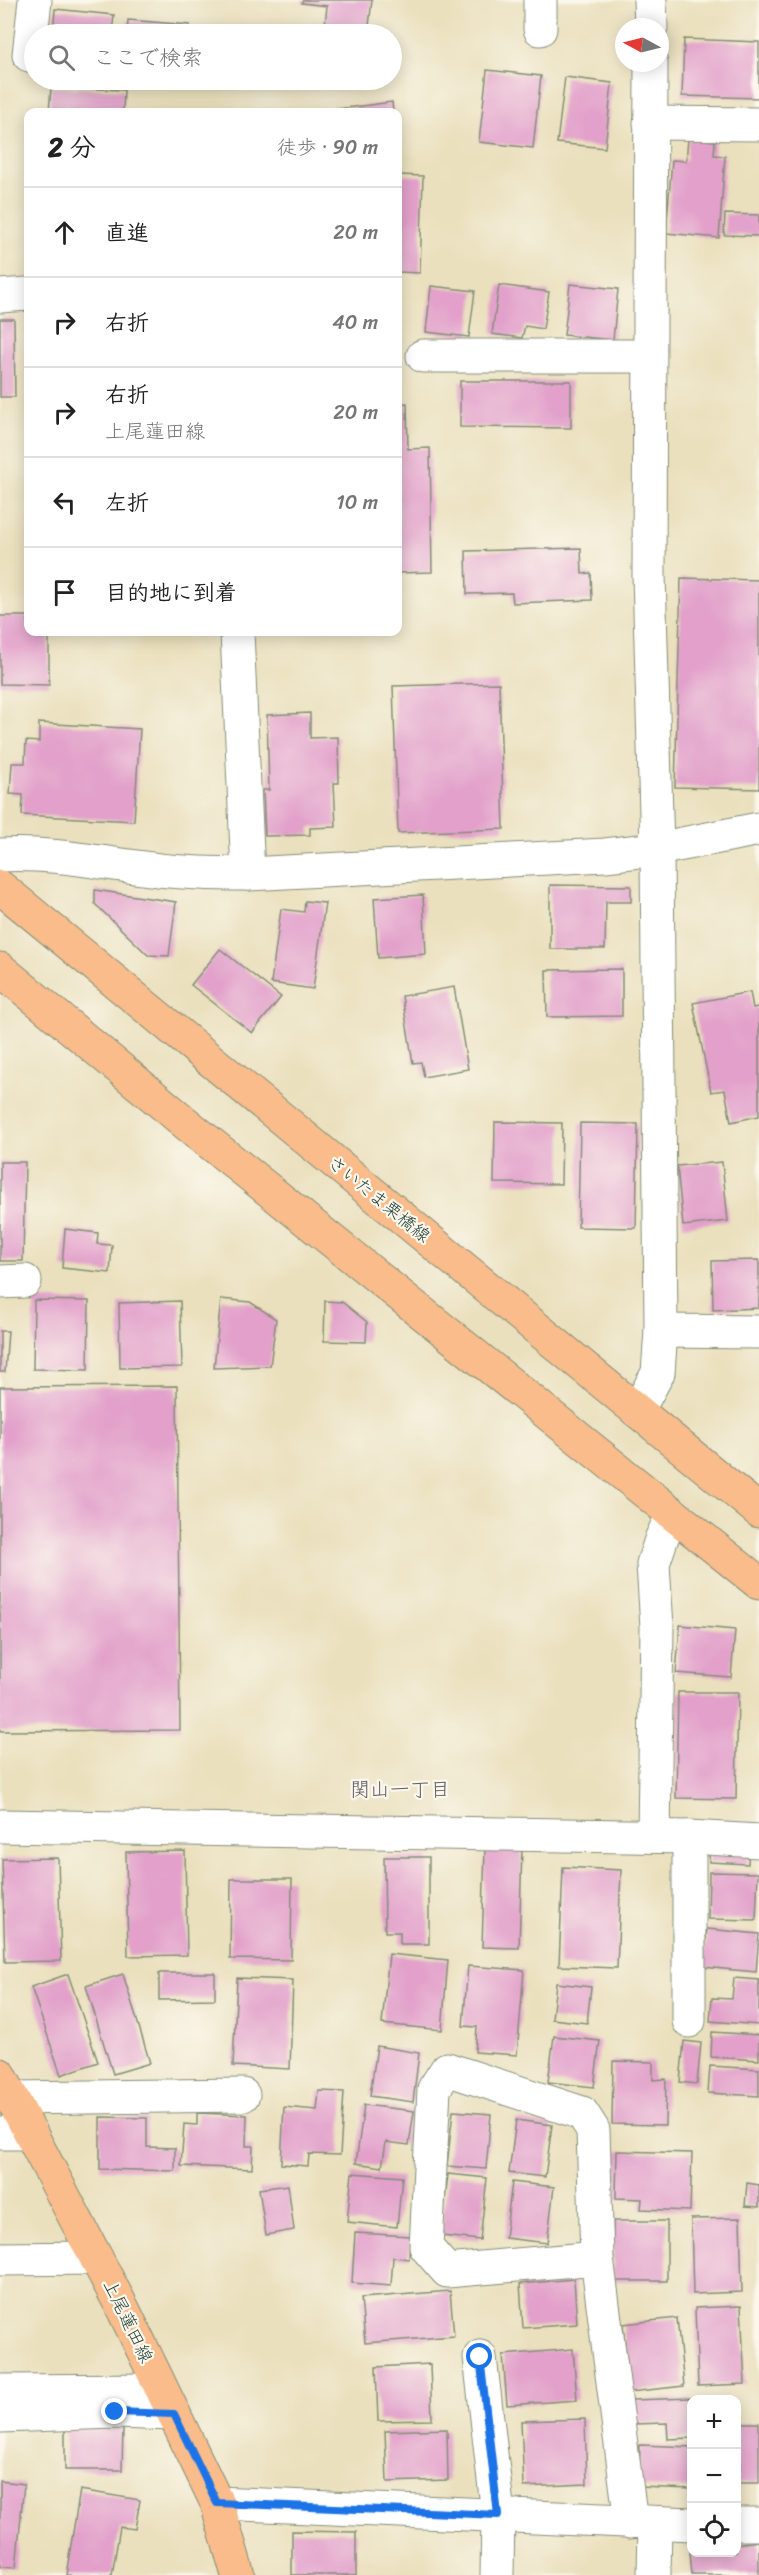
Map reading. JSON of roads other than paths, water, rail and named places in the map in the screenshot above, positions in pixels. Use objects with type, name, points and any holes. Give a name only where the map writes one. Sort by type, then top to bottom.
[{"type":"main road","name":"さいたま栗橋線","points":[[0,887],[759,1511]]},
{"type":"main road","points":[[0,969],[203,1138],[759,1583]]},
{"type":"main road","name":"上尾蓮田線","points":[[6,2086],[15,2133],[96,2258],[217,2503],[238,2575]]},
{"type":"street","points":[[32,24],[35,0]]},
{"type":"street","points":[[650,0],[651,18]]},
{"type":"street","points":[[637,1411],[658,1373],[661,1331],[657,849],[649,575],[648,356],[651,72]]},
{"type":"street","points":[[650,123],[759,124]]},
{"type":"street","points":[[0,296],[24,294]]},
{"type":"street","points":[[423,356],[648,356]]},
{"type":"street","points":[[237,636],[248,874]]},
{"type":"street","points":[[0,855],[55,855],[196,874],[248,874],[594,856],[657,849],[759,829]]},
{"type":"street","points":[[661,1331],[759,1332]]},
{"type":"street","points":[[654,1836],[657,1627],[653,1564],[673,1514]]},
{"type":"street","points":[[0,1826],[654,1836],[759,1841]]},
{"type":"street","points":[[688,2021],[689,1837]]},
{"type":"street","points":[[597,2258],[447,2271],[426,2247],[434,2089],[447,2069],[582,2113],[593,2130],[597,2258],[654,2575]]},
{"type":"street","points":[[6,2086],[243,2095]]},
{"type":"street","points":[[0,2259],[96,2258]]},
{"type":"street","points":[[480,2357],[498,2515],[497,2575]]},
{"type":"street","points":[[0,2391],[167,2402]]},
{"type":"street","points":[[0,2416],[115,2412],[167,2402]]},
{"type":"street","points":[[217,2503],[687,2524]]},
{"type":"street","points":[[741,2524],[759,2524]]},
{"type":"district","name":"関山一丁目","points":[[400,1789]]}]
